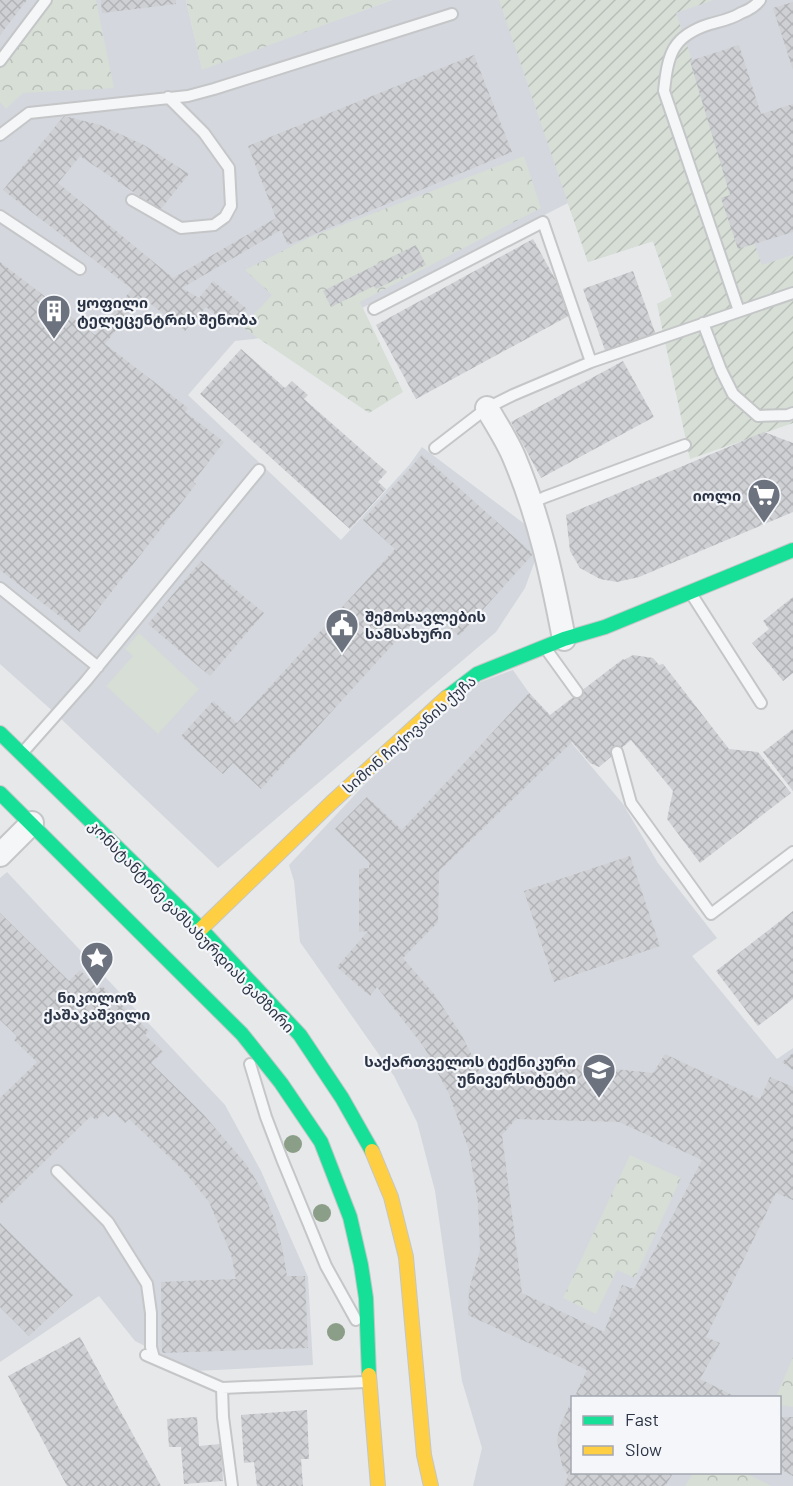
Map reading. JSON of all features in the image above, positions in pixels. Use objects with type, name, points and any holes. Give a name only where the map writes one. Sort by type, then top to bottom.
[{"type":"main road","name":"სიმონ ჩიქოვანის ქუჩა","points":[[201,929],[331,803],[447,697],[477,674],[554,643],[605,627],[793,550]]},
{"type":"main road","name":"კონსტანტინე გამსახურდიას გამზირი","points":[[0,733],[201,929],[300,1035],[342,1098],[371,1149],[387,1187],[406,1257],[424,1455],[431,1486]]},
{"type":"main road","points":[[0,793],[242,1035],[281,1083],[321,1142],[350,1217],[362,1265],[378,1486]]},
{"type":"street","points":[[488,408],[513,454],[532,503],[552,571],[554,643]]},
{"type":"street","points":[[0,855],[32,823]]},
{"type":"lane","points":[[0,62],[46,0]]},
{"type":"lane","points":[[739,311],[664,91],[668,60],[680,39],[696,29],[736,16],[756,6],[760,0]]},
{"type":"lane","points":[[0,135],[29,113],[188,96],[452,14]]},
{"type":"lane","points":[[132,200],[181,228],[214,225],[225,217],[231,206],[229,168],[204,133],[168,97]]},
{"type":"lane","points":[[0,216],[80,269]]},
{"type":"lane","points":[[374,309],[543,222],[591,362]]},
{"type":"lane","points":[[435,448],[488,408],[591,362],[793,293]]},
{"type":"lane","points":[[703,323],[733,394],[758,416],[793,413]]},
{"type":"lane","points":[[532,503],[685,445]]},
{"type":"lane","points":[[22,753],[98,667],[259,470]]},
{"type":"lane","points":[[0,588],[98,667]]},
{"type":"lane","points":[[690,593],[761,704]]},
{"type":"lane","points":[[554,643],[578,692]]},
{"type":"lane","points":[[617,752],[631,803],[711,914],[793,852]]},
{"type":"lane","points":[[242,1035],[266,1117],[326,1266],[367,1340]]},
{"type":"lane","points":[[57,1170],[108,1222],[147,1284],[151,1313],[150,1357],[222,1388],[369,1381]]},
{"type":"lane","points":[[222,1388],[223,1417],[232,1486]]},
{"type":"shaded area","points":[[0,0],[186,0],[202,69],[392,0],[793,0],[793,255],[672,296],[653,241],[588,262],[568,203],[315,332],[235,341],[188,395],[341,540],[410,464],[422,447],[530,528],[537,555],[525,588],[496,632],[218,868],[0,664]]},
{"type":"shaded area","name":"საქართველოს ტექნიკური უნივერსიტეტი","points":[[513,670],[527,690],[623,804],[658,863],[717,938],[692,956],[777,1059],[793,1048],[793,1486],[473,1486],[482,1448],[462,1381],[435,1191],[417,1122],[394,1076],[300,942],[294,881],[289,865],[366,783],[478,683]]},
{"type":"shaded area","points":[[7,872],[225,1105],[261,1171],[308,1277],[313,1365],[195,1371],[135,1341],[99,1296],[0,1362],[0,878]]},
{"type":"green space","points":[[52,0],[96,0],[114,88],[23,93],[6,109],[0,102],[0,69]]},
{"type":"green space","points":[[186,0],[392,0],[202,70]]},
{"type":"green space","points":[[499,0],[714,0],[676,13],[762,265],[793,255],[793,423],[690,459],[657,304],[672,296],[653,241],[588,262]]},
{"type":"green space","points":[[524,156],[541,208],[360,302],[403,392],[369,413],[242,327],[272,295],[245,270],[308,238]]},
{"type":"green space","points":[[139,633],[199,689],[158,734],[106,686],[133,656],[125,649]]},
{"type":"green space","points":[[630,1155],[681,1178],[635,1278],[617,1270],[596,1314],[563,1298]]},
{"type":"green space","points":[[793,1357],[793,1407],[781,1405],[781,1396],[776,1396]]},
{"type":"green space","points":[[692,1474],[747,1474],[772,1486],[685,1486]]},
{"type":"building","points":[[0,0],[27,0],[0,35]]},
{"type":"building","points":[[101,0],[176,0],[176,4],[102,13]]},
{"type":"building","points":[[793,2],[793,70],[773,8]]},
{"type":"building","points":[[739,45],[761,114],[793,104],[793,232],[738,249],[721,198],[730,195],[690,61]]},
{"type":"building","name":"ყოფილი ტელეცენტრის შენობა","points":[[474,55],[512,152],[288,245],[281,230],[182,288],[199,298],[213,281],[247,309],[231,327],[206,307],[185,331],[142,297],[105,344],[188,408],[185,412],[224,442],[193,482],[196,484],[80,632],[0,570],[0,262],[95,335],[132,289],[3,190],[64,116],[100,125],[144,145],[189,174],[160,210],[80,156],[58,183],[173,278],[276,218],[248,146]]},
{"type":"building","points":[[533,239],[574,313],[416,399],[376,325]]},
{"type":"building","points":[[416,245],[426,265],[376,289],[374,286],[331,307],[323,291]]},
{"type":"building","points":[[633,271],[656,335],[606,353],[583,289]]},
{"type":"building","points":[[241,349],[285,388],[292,381],[308,395],[304,399],[387,472],[378,482],[386,489],[350,529],[200,394]]},
{"type":"building","points":[[623,361],[654,417],[541,478],[511,422]]},
{"type":"building","points":[[764,432],[793,443],[793,512],[639,577],[617,582],[600,579],[580,568],[570,551],[566,515]]},
{"type":"building","points":[[422,455],[533,554],[459,636],[427,607],[261,789],[233,763],[223,774],[181,736],[213,701],[237,723],[395,549],[363,520]]},
{"type":"building","points":[[201,561],[264,613],[210,676],[148,624]]},
{"type":"building","points":[[793,597],[793,673],[783,681],[752,643],[769,629],[763,621]]},
{"type":"building","points":[[633,655],[653,658],[659,665],[663,664],[729,749],[758,752],[791,793],[700,863],[667,819],[673,791],[631,740],[599,767],[590,763],[572,742],[439,871],[438,922],[403,958],[434,994],[461,1034],[484,1080],[566,1064],[653,1073],[665,1054],[760,1099],[770,1077],[793,1087],[793,1200],[776,1193],[706,1337],[720,1343],[700,1379],[734,1396],[575,1396],[587,1370],[468,1315],[469,1290],[480,1250],[478,1203],[469,1150],[449,1094],[424,1047],[377,987],[370,996],[337,967],[368,931],[359,932],[359,869],[369,868],[369,862],[335,829],[367,797],[402,830],[529,693],[550,715],[623,659]],"holes":[[[516,1119],[619,1122],[702,1160],[634,1289],[622,1285],[604,1332],[522,1293],[502,1135]]]},
{"type":"building","points":[[793,729],[793,791],[763,752]]},
{"type":"building","points":[[630,856],[660,946],[554,982],[524,891]]},
{"type":"building","points":[[793,911],[793,999],[758,1026],[716,971]]},
{"type":"building","points":[[0,913],[69,981],[80,970],[99,989],[102,986],[149,1031],[145,1035],[163,1052],[151,1063],[203,1114],[246,1164],[262,1190],[274,1218],[287,1276],[305,1276],[308,1348],[162,1353],[161,1282],[236,1279],[231,1254],[209,1202],[184,1171],[129,1119],[125,1123],[114,1112],[108,1117],[104,1112],[96,1120],[91,1116],[0,1205],[0,1098],[37,1062],[14,1040],[17,1036],[0,1020]]},
{"type":"building","points":[[793,1053],[793,1070],[782,1062]]},
{"type":"building","points":[[0,1223],[73,1295],[29,1336],[0,1307]]},
{"type":"building","points":[[80,1337],[161,1486],[67,1486],[8,1376]]},
{"type":"building","points":[[571,1402],[571,1474],[673,1474],[665,1486],[564,1486],[568,1476],[562,1465],[557,1441],[559,1428]]},
{"type":"building","points":[[307,1410],[309,1459],[301,1459],[303,1486],[257,1486],[254,1462],[244,1463],[241,1415]]},
{"type":"building","points":[[197,1417],[199,1446],[221,1444],[223,1481],[184,1484],[181,1447],[169,1447],[167,1419]]},
{"type":"building","points":[[781,1417],[793,1417],[793,1476],[781,1470]]},
{"type":"traffic: fast","points":[[447,697],[477,674],[564,639],[605,627],[793,550]]},
{"type":"traffic: fast","points":[[0,733],[201,929],[300,1035],[342,1098],[372,1151]]},
{"type":"traffic: fast","points":[[0,793],[242,1034],[281,1083],[321,1142],[350,1217],[361,1265],[366,1298],[369,1375]]},
{"type":"traffic: slow","points":[[201,929],[331,803],[447,697]]},
{"type":"traffic: slow","points":[[372,1151],[391,1197],[406,1257],[424,1455],[431,1486]]},
{"type":"traffic: slow","points":[[369,1375],[378,1486]]},
{"type":"place","name":"ყოფილი ტელეცენტრის შენობა","points":[[54,340]]},
{"type":"place","name":"იოლი","points":[[764,524]]},
{"type":"place","name":"შემოსავლების სამსახური","points":[[342,654]]},
{"type":"place","name":"ნიკოლოზ ქაშაკაშვილი","points":[[97,987]]},
{"type":"place","name":"საქართველოს ტექნიკური უნივერსიტეტი","points":[[599,1099]]}]
